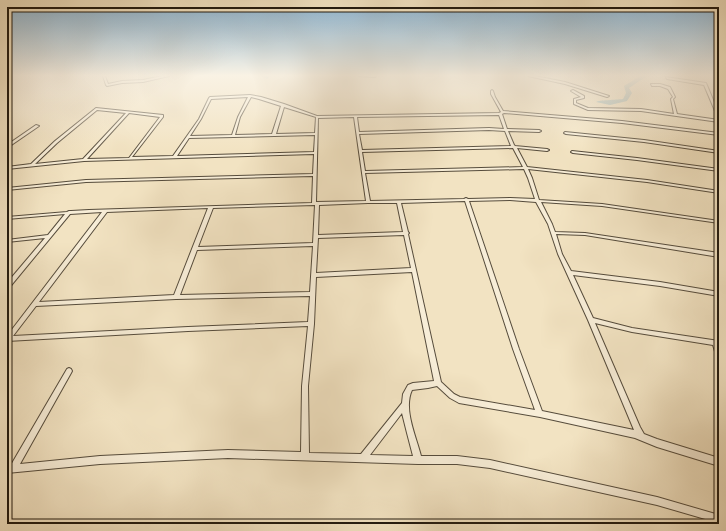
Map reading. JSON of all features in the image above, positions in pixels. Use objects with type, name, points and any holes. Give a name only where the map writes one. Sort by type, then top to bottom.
[{"type":"street","points":[[175,156],[200,119],[209,101]]},
{"type":"street","points":[[233,136],[239,117],[247,101]]},
{"type":"street","points":[[266,101],[317,117],[501,113],[622,122],[719,134]]},
{"type":"street","points":[[494,101],[500,107],[514,147],[554,233],[558,249],[591,320],[637,429],[642,437]]},
{"type":"street","points":[[575,101],[574,102],[585,108],[641,110],[719,119],[712,101]]},
{"type":"street","points":[[672,101],[676,115]]},
{"type":"street","points":[[274,134],[283,106]]},
{"type":"street","points":[[32,165],[56,142],[95,110],[101,109],[113,112],[129,112],[162,116],[130,158]]},
{"type":"street","points":[[84,160],[129,112]]},
{"type":"street","points":[[305,457],[305,386],[314,275],[316,204],[314,175],[317,117]]},
{"type":"street","points":[[355,117],[368,202]]},
{"type":"street","points":[[8,145],[37,126]]},
{"type":"street","points":[[357,133],[507,129],[539,131]]},
{"type":"street","points":[[566,133],[644,141],[719,152]]},
{"type":"street","points":[[188,137],[316,134]]},
{"type":"street","points":[[360,151],[514,147],[547,150]]},
{"type":"street","points":[[573,152],[719,170]]},
{"type":"street","points":[[7,168],[84,160],[175,156],[315,153]]},
{"type":"street","points":[[363,172],[524,168],[555,170],[568,173],[647,181],[719,192]]},
{"type":"street","points":[[7,189],[86,181],[314,175]]},
{"type":"street","points":[[466,199],[516,349],[540,414]]},
{"type":"street","points":[[7,218],[69,212],[466,199],[537,199],[609,206],[719,222]]},
{"type":"street","points":[[399,201],[438,383],[452,396],[459,400],[540,414],[642,437],[719,462]]},
{"type":"street","points":[[176,297],[211,207]]},
{"type":"street","points":[[7,339],[105,211]]},
{"type":"street","points":[[7,287],[9,281],[69,212]]},
{"type":"street","points":[[315,237],[407,233]]},
{"type":"street","points":[[554,233],[585,234],[719,255]]},
{"type":"street","points":[[7,241],[49,236]]},
{"type":"street","points":[[194,249],[315,244]]},
{"type":"street","points":[[314,275],[414,270]]},
{"type":"street","points":[[569,272],[660,284],[719,294]]},
{"type":"street","points":[[35,304],[176,297],[312,294]]},
{"type":"street","points":[[591,320],[632,330],[717,343],[719,356]]},
{"type":"street","points":[[7,339],[188,328],[311,324]]},
{"type":"street","points":[[10,468],[69,371]]},
{"type":"street","points":[[418,460],[405,404],[405,397],[410,388],[418,385],[433,385],[438,383]]},
{"type":"street","points":[[363,458],[405,404]]},
{"type":"street","points":[[10,468],[100,460],[228,454],[457,460],[490,464],[662,502],[719,519]]},
{"type":"waterway","points":[[599,102],[610,103],[621,101]]}]
